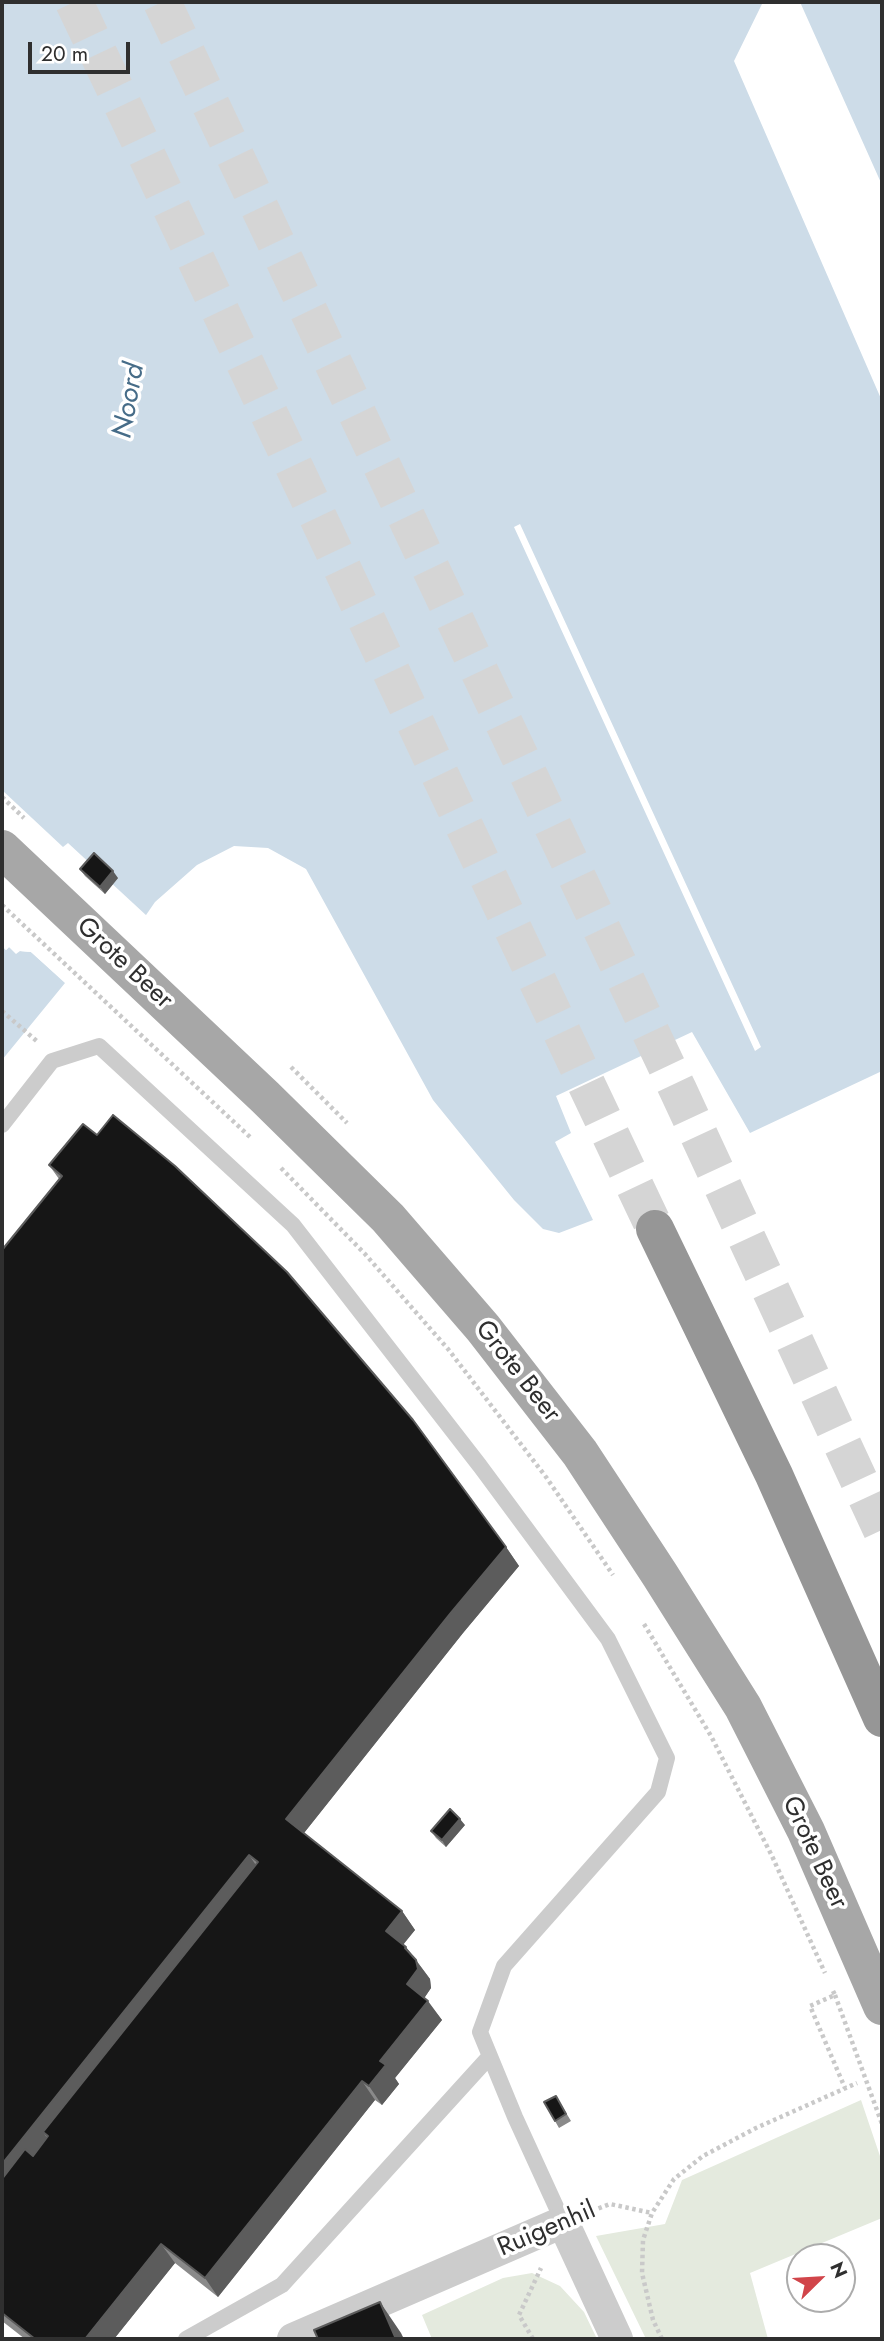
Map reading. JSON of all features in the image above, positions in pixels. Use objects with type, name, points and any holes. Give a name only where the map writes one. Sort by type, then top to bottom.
[{"type":"highway","points":[[655,1229],[774,1475],[882,1718]]},
{"type":"main road","name":"Grote Beer","points":[[2,849],[265,1097],[388,1218],[483,1328],[580,1453],[743,1707],[806,1831],[882,2006]]},
{"type":"street","name":"Ruigenhil","points":[[293,2339],[563,2222]]},
{"type":"street","points":[[563,2222],[617,2339]]},
{"type":"lane","points":[[2,1125],[52,1062],[99,1046],[293,1225],[480,1466],[608,1639],[667,1758],[658,1792],[504,1966],[480,2032],[563,2222]]},
{"type":"lane","points":[[186,2339],[282,2285],[490,2056]]},
{"type":"path","name":"Grote Beer","points":[[2,905],[68,967]]},
{"type":"path","points":[[2,1011],[40,1043]]},
{"type":"path","points":[[845,2088],[810,2006],[835,1995],[882,2124]]},
{"type":"path","points":[[662,2339],[653,2320],[642,2273],[643,2240],[652,2213],[674,2179],[703,2156],[756,2128],[857,2083]]},
{"type":"path","name":"Ruigenhil","points":[[563,2222],[610,2204],[652,2213]]},
{"type":"path","points":[[533,2339],[519,2315],[563,2222]]},
{"type":"shaded area","points":[[861,2100],[882,2162],[882,2218],[822,2243],[786,2243],[786,2258],[750,2273],[768,2339],[646,2339],[596,2236],[665,2224],[682,2180]]},
{"type":"shaded area","points":[[532,2273],[560,2286],[584,2312],[597,2339],[432,2339],[422,2315],[503,2278]]},
{"type":"water","name":"Noord","points":[[2,2],[767,2],[762,4],[734,61],[882,401],[882,1071],[750,1133],[692,1032],[556,1096],[571,1133],[555,1142],[593,1220],[559,1233],[543,1229],[514,1200],[433,1100],[306,869],[268,848],[234,846],[197,865],[155,902],[144,918],[68,844],[2,915]],"holes":[[[520,524],[761,1047],[755,1051],[514,527]]]},
{"type":"water","points":[[800,2],[882,2],[882,185]]},
{"type":"water","points":[[2,946],[6,950],[9,947],[31,952],[65,983],[2,1060]]},
{"type":"pier","points":[[2,790],[63,847],[68,843],[147,916],[142,921],[68,848],[2,919]]},
{"type":"pier","points":[[2,943],[11,943],[16,949],[33,949],[68,981],[68,985],[31,952],[20,951],[16,954],[9,947],[6,950]]},
{"type":"building","points":[[94,853],[113,871],[100,887],[80,869]]},
{"type":"building","points":[[113,1115],[175,1166],[287,1272],[413,1420],[506,1547],[286,1819],[402,1911],[386,1931],[406,1947],[416,1960],[418,1969],[407,1984],[428,2001],[380,2061],[386,2065],[369,2086],[362,2081],[205,2278],[161,2244],[85,2339],[35,2339],[2,2313],[2,2179],[25,2149],[33,2156],[48,2136],[43,2132],[258,1862],[249,1855],[2,2164],[2,1250],[62,1176],[49,1165],[83,1124],[97,1135]]},
{"type":"building","points":[[450,1809],[460,1819],[442,1840],[431,1831]]},
{"type":"building","points":[[556,2096],[566,2114],[555,2121],[544,2102]]},
{"type":"building","points":[[380,2302],[396,2339],[318,2339],[314,2330]]},
{"type":"tunnel","points":[[74,2],[655,1229]]},
{"type":"tunnel","points":[[162,2],[678,1090],[882,1530]]}]
